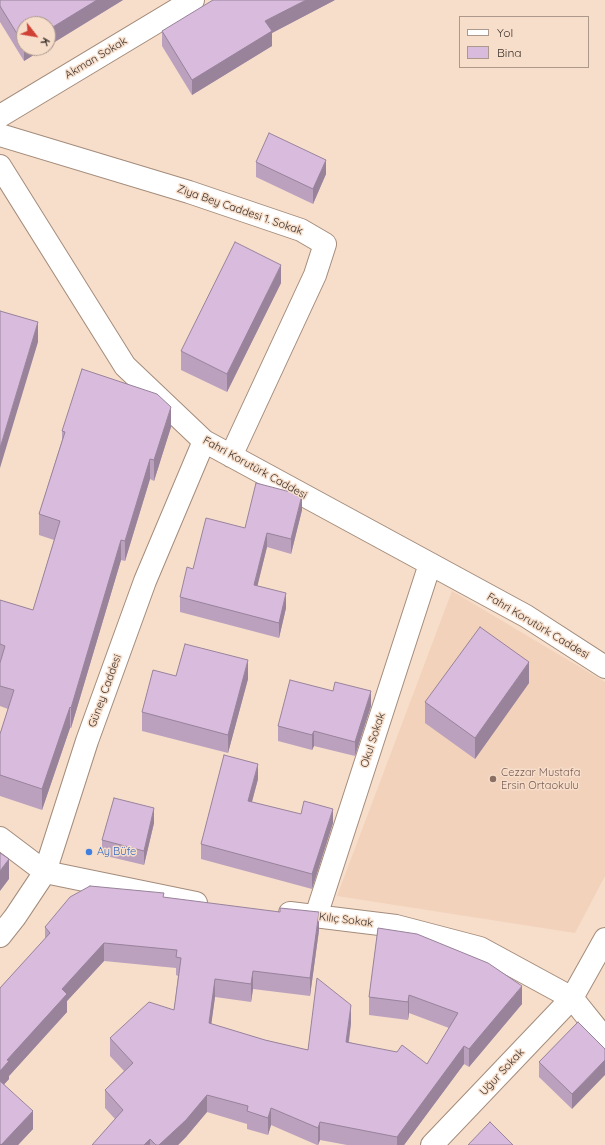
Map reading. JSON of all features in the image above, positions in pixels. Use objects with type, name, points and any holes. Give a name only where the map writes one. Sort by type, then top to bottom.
[{"type":"street","name":"Akman Sokak","points":[[0,116],[193,0]]},
{"type":"street","name":"Ziya Bey Caddesi 1. Sokak","points":[[0,135],[189,192],[301,230],[325,244],[315,275],[231,456]]},
{"type":"street","name":"Fahri Korutürk Caddesi","points":[[0,166],[125,366],[204,441],[526,616],[605,667]]},
{"type":"street","name":"Güney Caddesi","points":[[0,936],[15,917],[45,872],[87,741],[145,581],[204,441]]},
{"type":"street","name":"Okul Sokak","points":[[316,916],[430,564]]},
{"type":"street","points":[[0,838],[45,872],[187,902],[218,905]]},
{"type":"street","name":"Kılıç Sokak","points":[[271,911],[396,926],[480,948],[572,998]]},
{"type":"street","name":"Uğur Sokak","points":[[432,1145],[572,998],[605,939]]},
{"type":"street","points":[[572,998],[605,1039]]},
{"type":"shaded area","name":"Cezzar Mustafa Ersin Ortaokulu","points":[[452,591],[605,682],[605,876],[575,933],[337,896]]},
{"type":"building","points":[[0,0],[97,0],[56,25],[56,16],[16,16],[16,32],[0,6]]},
{"type":"building","points":[[213,0],[306,0],[265,21],[272,31],[192,80],[162,31]]},
{"type":"building","points":[[269,133],[326,160],[313,189],[256,162]]},
{"type":"building","points":[[235,242],[281,265],[227,374],[181,351]]},
{"type":"building","points":[[0,311],[38,322],[0,448]]},
{"type":"building","points":[[82,369],[157,394],[171,407],[154,460],[150,459],[125,541],[121,540],[71,708],[70,707],[42,789],[0,775],[0,734],[14,690],[0,686],[0,663],[5,646],[0,644],[0,600],[33,610],[60,521],[39,514],[65,432],[62,431]]},
{"type":"building","points":[[256,483],[302,495],[291,539],[267,533],[254,585],[286,593],[279,623],[180,597],[187,567],[193,569],[206,518],[245,528]]},
{"type":"building","points":[[480,627],[529,662],[475,738],[425,702]]},
{"type":"building","points":[[185,644],[248,660],[228,735],[142,712],[153,670],[176,676]]},
{"type":"building","points":[[290,680],[333,691],[335,682],[371,691],[355,742],[314,731],[312,735],[278,726]]},
{"type":"building","points":[[224,755],[258,764],[248,801],[301,814],[304,801],[333,809],[312,874],[201,844]]},
{"type":"building","points":[[114,798],[154,808],[144,851],[102,840]]},
{"type":"building","points":[[0,853],[9,859],[0,871]]},
{"type":"building","points":[[90,886],[164,893],[163,897],[280,912],[280,908],[319,912],[310,978],[253,971],[251,984],[215,979],[209,1023],[265,1040],[308,1050],[317,978],[351,1005],[346,1042],[397,1052],[402,1045],[427,1064],[458,1013],[409,995],[408,1002],[369,997],[378,928],[417,934],[488,963],[522,986],[469,1049],[464,1046],[397,1137],[320,1122],[318,1128],[271,1108],[268,1118],[247,1111],[248,1106],[207,1095],[186,1120],[159,1145],[156,1145],[150,1139],[144,1145],[92,1145],[123,1110],[105,1090],[133,1063],[110,1038],[149,1002],[174,1010],[181,958],[176,957],[177,950],[104,943],[62,989],[67,994],[7,1060],[9,1061],[0,1071],[0,988],[50,933],[45,927],[70,897]]},
{"type":"building","points":[[578,1022],[605,1049],[605,1060],[572,1094],[539,1062]]},
{"type":"building","points":[[0,1081],[33,1111],[1,1145],[0,1144]]},
{"type":"building","points":[[490,1122],[513,1145],[468,1145]]},
{"type":"place","name":"Cezzar Mustafa Ersin Ortaokulu","points":[[493,779]]},
{"type":"place","name":"Ay Büfe","points":[[89,852]]}]
